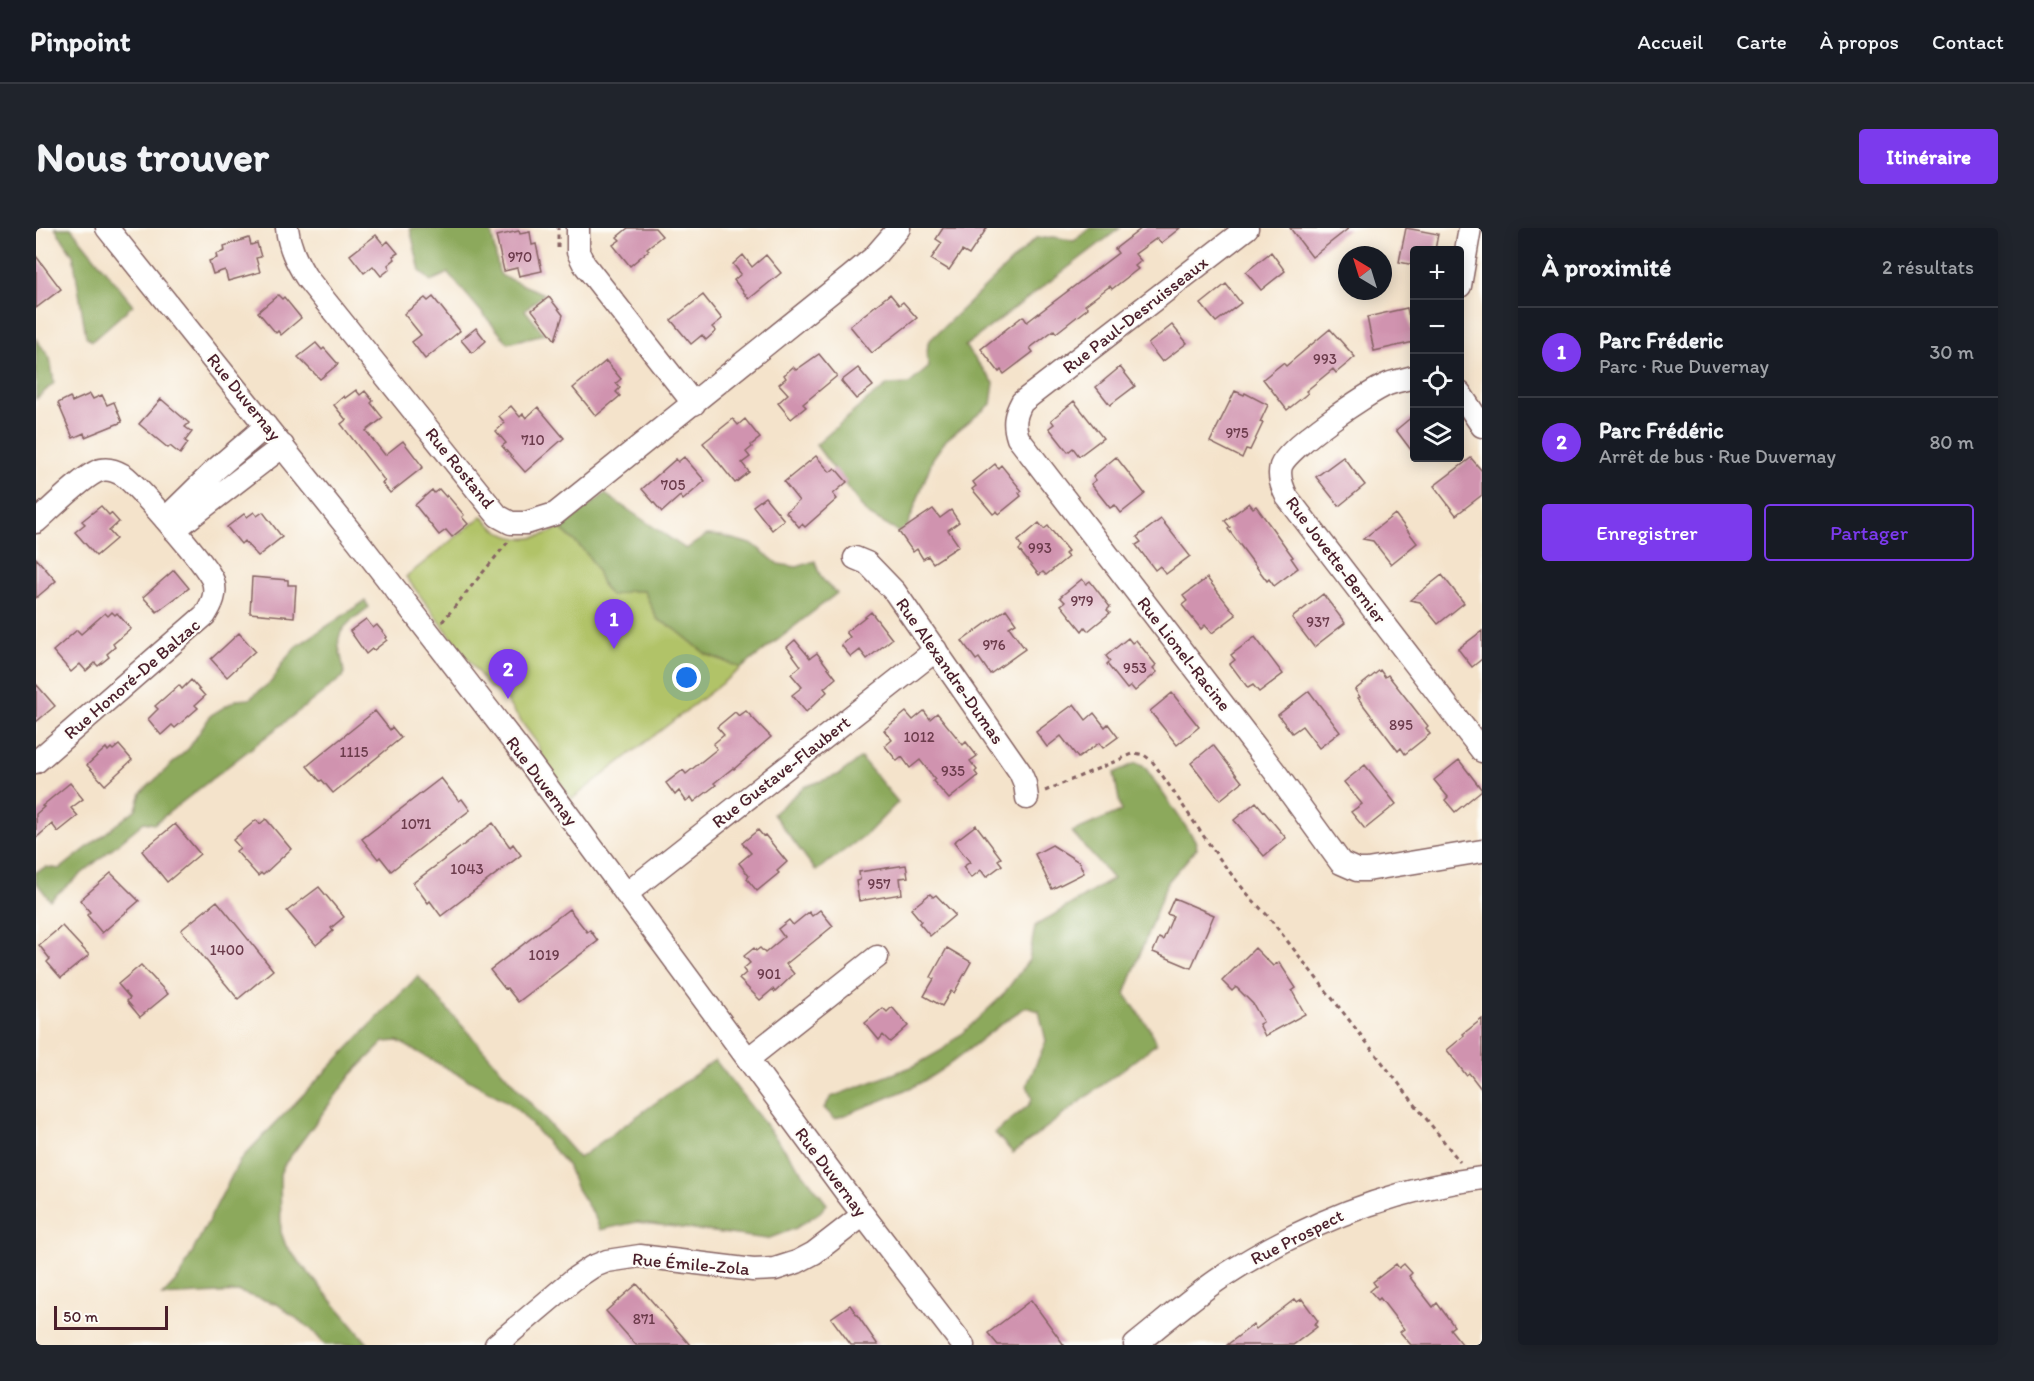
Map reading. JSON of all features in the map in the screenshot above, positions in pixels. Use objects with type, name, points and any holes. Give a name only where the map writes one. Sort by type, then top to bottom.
[{"type":"street","name":"Rue Duvernay","points":[[107,228],[283,446],[532,766],[863,1215],[963,1345]]},
{"type":"street","name":"Rue Rostand","points":[[287,228],[296,261],[306,277],[498,516],[511,523],[521,523]]},
{"type":"street","points":[[578,228],[578,252],[584,264],[694,404]]},
{"type":"street","points":[[521,523],[555,514],[873,258],[899,228]]},
{"type":"street","name":"Rue Paul-Desruisseaux","points":[[1018,438],[1014,427],[1015,415],[1022,402],[1247,228]]},
{"type":"street","points":[[1464,263],[1470,228]]},
{"type":"street","name":"Rue Jovette-Bernier","points":[[1410,378],[1389,384],[1374,392],[1296,448],[1281,466],[1282,487],[1287,497],[1482,751]]},
{"type":"street","points":[[1464,399],[1482,426]]},
{"type":"street","points":[[170,525],[216,470],[266,426]]},
{"type":"street","name":"Rue Lionel-Racine","points":[[1018,438],[1275,772],[1341,863],[1350,868],[1367,870],[1408,861],[1482,851]]},
{"type":"street","points":[[170,525],[283,446]]},
{"type":"street","name":"Rue Honoré-De Balzac","points":[[36,522],[89,476],[100,470],[113,470],[124,476],[170,525],[206,569],[213,580],[215,593],[212,605],[205,615],[36,762]]},
{"type":"street","name":"Rue Alexandre-Dumas","points":[[855,558],[867,563],[895,592],[1020,772],[1027,798]]},
{"type":"street","name":"Rue Gustave-Flaubert","points":[[626,894],[936,651]]},
{"type":"street","points":[[748,1059],[877,957]]},
{"type":"street","name":"Rue Prospect","points":[[1135,1345],[1221,1278],[1298,1234],[1381,1199],[1408,1191],[1474,1179]]},
{"type":"street","name":"Rue Émile-Zola","points":[[496,1345],[574,1279],[592,1267],[607,1261],[640,1257],[753,1270],[775,1269],[797,1262],[814,1253],[863,1215]]},
{"type":"path","points":[[431,636],[521,523]]},
{"type":"path","points":[[1027,798],[1135,753],[1144,755],[1152,761],[1216,854],[1247,894],[1267,915],[1474,1179]]},
{"type":"green space","points":[[55,228],[71,228],[133,305],[92,341],[86,336],[73,255]]},
{"type":"green space","points":[[410,228],[504,228],[491,231],[499,272],[502,276],[544,294],[525,310],[544,334],[508,343],[448,273],[431,281],[420,271]]},
{"type":"green space","points":[[1090,228],[1120,228],[965,346],[994,383],[991,404],[946,440],[933,458],[906,530],[900,533],[867,514],[816,445],[888,385],[909,384],[929,367],[928,342],[1036,238],[1054,237],[1074,241]]},
{"type":"green space","points":[[36,339],[50,358],[54,383],[36,399]]},
{"type":"green space","points":[[605,494],[686,549],[707,535],[722,536],[754,545],[778,564],[797,567],[815,561],[823,579],[837,593],[741,668],[706,654],[675,629],[657,619],[644,591],[628,591],[611,596],[603,586],[588,556],[560,528]]},
{"type":"green space","points":[[482,516],[503,533],[525,538],[547,534],[571,521],[792,629],[572,799],[543,760],[537,743],[501,694],[489,687],[406,577]]},
{"type":"green space","points":[[365,601],[369,607],[348,624],[340,634],[339,647],[344,676],[154,824],[144,822],[50,900],[36,882],[36,872],[46,867],[60,869],[136,809],[141,793],[189,748],[211,715],[236,700],[249,699],[272,681],[283,662],[297,646]]},
{"type":"green space","points":[[861,758],[898,802],[868,833],[816,871],[773,814],[804,787],[838,775]]},
{"type":"green space","points":[[1136,763],[1145,767],[1195,840],[1197,848],[1167,883],[1125,994],[1150,1029],[1156,1044],[1013,1153],[995,1133],[1030,1104],[1032,1098],[1027,1085],[1046,1041],[1039,1011],[1026,1007],[934,1075],[889,1097],[835,1119],[824,1108],[831,1097],[914,1066],[942,1050],[1002,996],[1029,960],[1035,926],[1113,879],[1072,832],[1121,811],[1114,773]]},
{"type":"green space","points":[[418,976],[579,1158],[715,1060],[827,1204],[820,1212],[796,1228],[767,1239],[637,1222],[600,1230],[595,1217],[577,1189],[567,1165],[523,1115],[508,1102],[398,1041],[384,1042],[351,1075],[284,1165],[280,1174],[281,1232],[286,1246],[369,1345],[325,1345],[312,1330],[277,1304],[239,1292],[162,1296],[179,1278],[240,1160]]},
{"type":"building","points":[[628,228],[655,228],[662,236],[630,266],[613,245],[620,240],[617,237]]},
{"type":"building","points":[[943,228],[987,228],[969,255],[962,251],[949,270],[931,259],[942,243],[936,239]]},
{"type":"building","points":[[1142,228],[1180,228],[1161,243],[1157,238],[1135,254],[1141,261],[1135,266],[1138,269],[1112,289],[1110,286],[1085,305],[1088,308],[1056,333],[1054,330],[1030,348],[1033,352],[1004,374],[1001,370],[999,372],[981,349],[1023,316],[1027,322],[1118,253],[1115,249]]},
{"type":"building","points":[[1290,228],[1349,228],[1312,257]]},
{"type":"building","points":[[1406,228],[1438,234],[1436,246],[1410,246],[1410,264],[1399,262]]},
{"type":"building","points":[[519,231],[520,234],[530,232],[532,245],[536,244],[542,271],[519,276],[517,268],[504,271],[496,236]]},
{"type":"building","points":[[376,235],[384,245],[388,241],[398,253],[393,256],[395,259],[388,265],[390,269],[381,276],[373,266],[364,273],[350,255]]},
{"type":"building","points":[[249,238],[251,245],[257,243],[261,257],[256,258],[260,272],[228,281],[225,270],[213,274],[209,261],[217,258],[216,254],[225,251],[224,246]]},
{"type":"building","points":[[1271,252],[1285,271],[1261,290],[1246,272]]},
{"type":"building","points":[[743,255],[752,267],[766,255],[781,273],[749,299],[734,280],[741,274],[733,264]]},
{"type":"building","points":[[36,256],[61,289],[36,308]]},
{"type":"building","points":[[1226,284],[1241,303],[1216,322],[1201,304]]},
{"type":"building","points":[[890,294],[899,305],[903,302],[917,318],[872,353],[850,326]]},
{"type":"building","points":[[278,295],[282,299],[284,297],[301,318],[281,335],[278,331],[276,333],[258,312]]},
{"type":"building","points":[[703,295],[722,319],[712,327],[716,331],[706,340],[702,335],[691,344],[671,320]]},
{"type":"building","points":[[433,297],[460,331],[425,359],[412,342],[421,335],[404,314],[425,298],[428,301]]},
{"type":"building","points":[[549,297],[563,315],[555,340],[532,310]]},
{"type":"building","points":[[1407,308],[1410,343],[1374,351],[1367,317]]},
{"type":"building","points":[[1172,325],[1187,343],[1162,362],[1148,344]]},
{"type":"building","points":[[476,328],[486,341],[472,353],[461,340]]},
{"type":"building","points":[[1330,329],[1355,357],[1336,373],[1333,369],[1287,410],[1263,379],[1283,363],[1286,366]]},
{"type":"building","points":[[316,343],[322,350],[324,348],[338,364],[320,379],[298,357]]},
{"type":"building","points":[[819,354],[837,376],[803,404],[806,407],[791,419],[778,403],[788,394],[779,384],[786,378],[784,375],[793,367],[796,370]]},
{"type":"building","points":[[606,361],[621,379],[616,383],[620,388],[616,392],[620,396],[596,416],[573,388]]},
{"type":"building","points":[[1120,367],[1135,386],[1110,405],[1096,387]]},
{"type":"building","points":[[858,368],[873,386],[856,399],[841,381]]},
{"type":"building","points":[[356,390],[360,395],[365,391],[383,418],[366,431],[385,455],[403,441],[423,467],[390,493],[382,483],[385,481],[341,424],[346,420],[334,405],[344,396],[345,398]]},
{"type":"building","points":[[1235,391],[1244,395],[1245,393],[1268,405],[1260,422],[1263,423],[1250,450],[1246,449],[1242,458],[1210,442]]},
{"type":"building","points":[[90,394],[93,399],[102,395],[107,405],[114,402],[122,422],[85,437],[84,433],[73,438],[58,403],[70,397],[72,402]]},
{"type":"building","points":[[161,399],[189,423],[185,427],[192,432],[185,441],[188,443],[180,454],[170,446],[168,448],[139,424]]},
{"type":"building","points":[[1074,401],[1103,438],[1079,456],[1073,448],[1068,452],[1049,428],[1054,424],[1051,420]]},
{"type":"building","points":[[511,406],[520,417],[523,414],[526,418],[538,407],[564,438],[525,472],[502,446],[506,443],[496,431],[505,423],[499,416]]},
{"type":"building","points":[[1410,418],[1410,449],[1396,430]]},
{"type":"building","points":[[733,419],[738,425],[745,419],[760,438],[751,445],[752,447],[746,452],[750,457],[742,463],[749,472],[735,483],[703,443]]},
{"type":"building","points":[[816,456],[830,472],[835,468],[847,482],[833,494],[837,499],[805,527],[802,524],[799,527],[786,512],[799,501],[784,482]]},
{"type":"building","points":[[684,457],[705,481],[683,500],[680,496],[662,512],[642,489],[676,459],[678,462]]},
{"type":"building","points":[[1116,457],[1145,494],[1121,513],[1115,505],[1110,508],[1091,484],[1096,480],[1093,476]]},
{"type":"building","points":[[1343,457],[1365,485],[1339,506],[1316,477]]},
{"type":"building","points":[[1471,458],[1482,471],[1482,495],[1456,515],[1434,486]]},
{"type":"building","points":[[995,464],[998,468],[1001,465],[1022,491],[1019,493],[1021,496],[999,514],[997,511],[993,514],[972,489],[976,486],[973,482]]},
{"type":"building","points":[[439,489],[464,515],[462,517],[468,524],[452,537],[446,530],[439,535],[415,505],[432,490],[434,493]]},
{"type":"building","points":[[765,497],[784,520],[772,530],[753,506]]},
{"type":"building","points":[[1249,503],[1253,508],[1256,506],[1293,557],[1291,558],[1298,568],[1274,586],[1269,579],[1267,581],[1228,529],[1230,527],[1225,521]]},
{"type":"building","points":[[101,506],[119,522],[109,531],[116,539],[96,556],[75,532],[85,524],[82,521]]},
{"type":"building","points":[[933,509],[940,518],[951,510],[959,522],[948,530],[959,546],[933,563],[928,556],[923,559],[917,549],[913,552],[899,532]]},
{"type":"building","points":[[254,512],[257,516],[263,512],[282,537],[258,556],[244,541],[241,544],[227,527],[244,514],[247,517]]},
{"type":"building","points":[[1395,514],[1417,543],[1391,564],[1373,541],[1363,539]]},
{"type":"building","points":[[1161,519],[1190,556],[1166,574],[1160,566],[1155,570],[1136,545],[1141,542],[1137,537]]},
{"type":"building","points":[[1039,523],[1044,529],[1048,526],[1068,551],[1065,554],[1068,557],[1046,575],[1043,572],[1039,575],[1019,550],[1022,547],[1018,541]]},
{"type":"building","points":[[36,558],[56,581],[36,598]]},
{"type":"building","points":[[174,570],[189,588],[157,612],[143,597]]},
{"type":"building","points":[[1442,575],[1464,603],[1438,624],[1420,602],[1410,600]]},
{"type":"building","points":[[252,577],[288,580],[288,585],[296,585],[294,617],[250,613]]},
{"type":"building","points":[[1207,578],[1236,615],[1212,633],[1205,625],[1201,629],[1182,605],[1187,601],[1183,596]]},
{"type":"building","points":[[1082,579],[1086,584],[1090,581],[1110,607],[1107,610],[1110,613],[1088,631],[1085,627],[1082,631],[1061,605],[1065,602],[1060,597]]},
{"type":"building","points":[[1323,594],[1345,623],[1314,647],[1292,618]]},
{"type":"building","points":[[1006,609],[1016,623],[1009,627],[1025,649],[990,674],[979,658],[976,660],[962,641]]},
{"type":"building","points":[[112,612],[115,615],[117,613],[131,629],[113,644],[115,647],[107,654],[109,657],[98,666],[95,663],[86,671],[80,664],[71,672],[53,651],[77,630],[81,634],[105,613],[108,616]]},
{"type":"building","points":[[871,612],[892,639],[867,659],[860,650],[851,657],[841,645],[850,637],[846,632]]},
{"type":"building","points":[[366,619],[373,628],[377,625],[387,640],[366,654],[350,631]]},
{"type":"building","points":[[1482,631],[1482,659],[1472,667],[1458,649]]},
{"type":"building","points":[[239,633],[255,651],[227,677],[211,659]]},
{"type":"building","points":[[1255,637],[1283,674],[1259,692],[1253,685],[1248,688],[1230,664],[1235,660],[1231,655]]},
{"type":"building","points":[[1128,638],[1132,643],[1136,640],[1156,665],[1153,668],[1157,672],[1135,691],[1131,686],[1127,689],[1107,664],[1110,661],[1106,656]]},
{"type":"building","points":[[795,640],[810,658],[817,653],[836,678],[824,688],[827,692],[806,712],[792,695],[802,687],[791,674],[801,666],[787,647]]},
{"type":"building","points":[[1380,670],[1385,677],[1388,675],[1428,726],[1426,728],[1430,734],[1405,754],[1401,748],[1398,751],[1358,698],[1360,697],[1355,690]]},
{"type":"building","points":[[191,680],[205,696],[195,705],[198,708],[175,728],[172,725],[161,735],[148,719],[158,709],[155,706],[179,685],[182,689]]},
{"type":"building","points":[[36,684],[55,706],[36,722]]},
{"type":"building","points":[[1309,691],[1340,732],[1319,748],[1302,726],[1292,733],[1278,715]]},
{"type":"building","points":[[1172,693],[1199,727],[1177,745],[1150,711]]},
{"type":"building","points":[[1074,704],[1086,720],[1094,713],[1105,727],[1108,724],[1118,737],[1103,748],[1099,743],[1078,758],[1061,736],[1047,747],[1036,732]]},
{"type":"building","points":[[375,711],[390,730],[392,727],[401,738],[333,793],[307,766]]},
{"type":"building","points":[[746,711],[771,737],[694,802],[691,797],[686,801],[679,791],[675,795],[666,783],[683,770],[686,774],[717,749],[713,744],[724,735],[717,727],[735,712],[739,716]]},
{"type":"building","points":[[924,711],[930,719],[937,713],[963,745],[966,742],[977,756],[970,761],[977,770],[975,772],[978,776],[949,799],[933,781],[935,779],[920,760],[910,768],[902,757],[897,761],[885,746],[892,740],[884,730],[906,712],[913,720]]},
{"type":"building","points":[[119,745],[132,760],[105,785],[87,765],[106,748],[108,751],[111,748],[113,750]]},
{"type":"building","points":[[1213,745],[1242,782],[1220,800],[1191,763]]},
{"type":"building","points":[[1459,760],[1482,790],[1455,812],[1445,800],[1448,797],[1434,780]]},
{"type":"building","points":[[1365,765],[1396,804],[1365,829],[1351,812],[1362,804],[1344,782]]},
{"type":"building","points":[[441,778],[459,801],[462,799],[470,810],[391,871],[362,839]]},
{"type":"building","points":[[70,783],[83,799],[71,808],[78,816],[58,832],[52,824],[36,838],[36,814],[44,807],[42,806]]},
{"type":"building","points":[[1256,802],[1286,838],[1264,856],[1234,820]]},
{"type":"building","points":[[266,819],[291,849],[263,875],[261,873],[258,876],[236,851],[240,848],[233,840],[256,820],[260,824]]},
{"type":"building","points":[[493,823],[510,847],[513,844],[521,855],[441,916],[413,883]]},
{"type":"building","points":[[175,824],[200,854],[167,882],[142,851]]},
{"type":"building","points":[[976,825],[1001,858],[998,860],[1002,865],[986,877],[981,870],[971,878],[963,867],[970,862],[954,842]]},
{"type":"building","points":[[758,830],[763,836],[765,835],[787,862],[777,871],[779,873],[757,891],[747,879],[749,876],[739,863],[751,853],[742,843]]},
{"type":"building","points":[[1052,845],[1079,862],[1084,873],[1052,889],[1035,854]]},
{"type":"building","points":[[906,865],[908,877],[900,878],[902,894],[859,901],[856,881],[860,880],[859,872]]},
{"type":"building","points":[[111,873],[139,901],[102,933],[87,915],[90,912],[80,900]]},
{"type":"building","points":[[319,887],[344,917],[331,928],[333,931],[316,945],[287,911]]},
{"type":"building","points":[[930,894],[933,897],[936,895],[955,915],[930,936],[911,909]]},
{"type":"building","points":[[1174,898],[1214,915],[1191,968],[1153,952],[1159,938],[1163,940],[1173,916],[1167,914]]},
{"type":"building","points":[[217,901],[273,970],[238,999],[181,930]]},
{"type":"building","points":[[569,909],[587,932],[590,930],[598,941],[518,1002],[490,970]]},
{"type":"building","points":[[820,910],[833,926],[786,964],[794,974],[775,992],[773,989],[760,1000],[739,979],[746,973],[743,969],[750,963],[744,956],[754,948],[756,951],[760,948],[765,953],[784,937],[778,929],[789,920],[793,925],[809,912],[812,916]]},
{"type":"building","points":[[62,926],[89,955],[61,978],[47,962],[50,959],[39,945]]},
{"type":"building","points":[[947,948],[971,962],[954,993],[951,991],[942,1006],[924,996],[934,979],[931,977]]},
{"type":"building","points":[[1255,948],[1273,966],[1279,962],[1296,988],[1292,991],[1305,1014],[1265,1036],[1259,1024],[1263,1022],[1253,1004],[1236,987],[1232,991],[1222,981]]},
{"type":"building","points":[[141,965],[168,994],[140,1017],[127,1001],[130,998],[118,984]]},
{"type":"building","points":[[892,1007],[908,1026],[890,1042],[883,1035],[879,1040],[865,1023],[883,1008],[887,1012]]},
{"type":"building","points":[[1482,1019],[1482,1090],[1469,1073],[1466,1075],[1447,1050]]},
{"type":"building","points":[[1396,1264],[1399,1268],[1404,1264],[1412,1273],[1409,1276],[1433,1307],[1437,1303],[1454,1326],[1450,1329],[1463,1345],[1411,1345],[1400,1332],[1404,1329],[1380,1298],[1378,1300],[1370,1291],[1376,1286],[1373,1282]]},
{"type":"building","points":[[637,1284],[690,1345],[636,1345],[606,1311]]},
{"type":"building","points":[[1295,1299],[1297,1302],[1302,1299],[1318,1321],[1314,1324],[1317,1327],[1293,1345],[1227,1345],[1253,1325],[1256,1329]]},
{"type":"building","points":[[1031,1300],[1064,1345],[998,1345],[988,1333]]},
{"type":"building","points":[[850,1305],[878,1345],[851,1345],[831,1318]]},
{"type":"place","name":"Parc Fréderic","points":[[614,649]]},
{"type":"place","name":"Parc Frédéric","points":[[508,699]]}]
